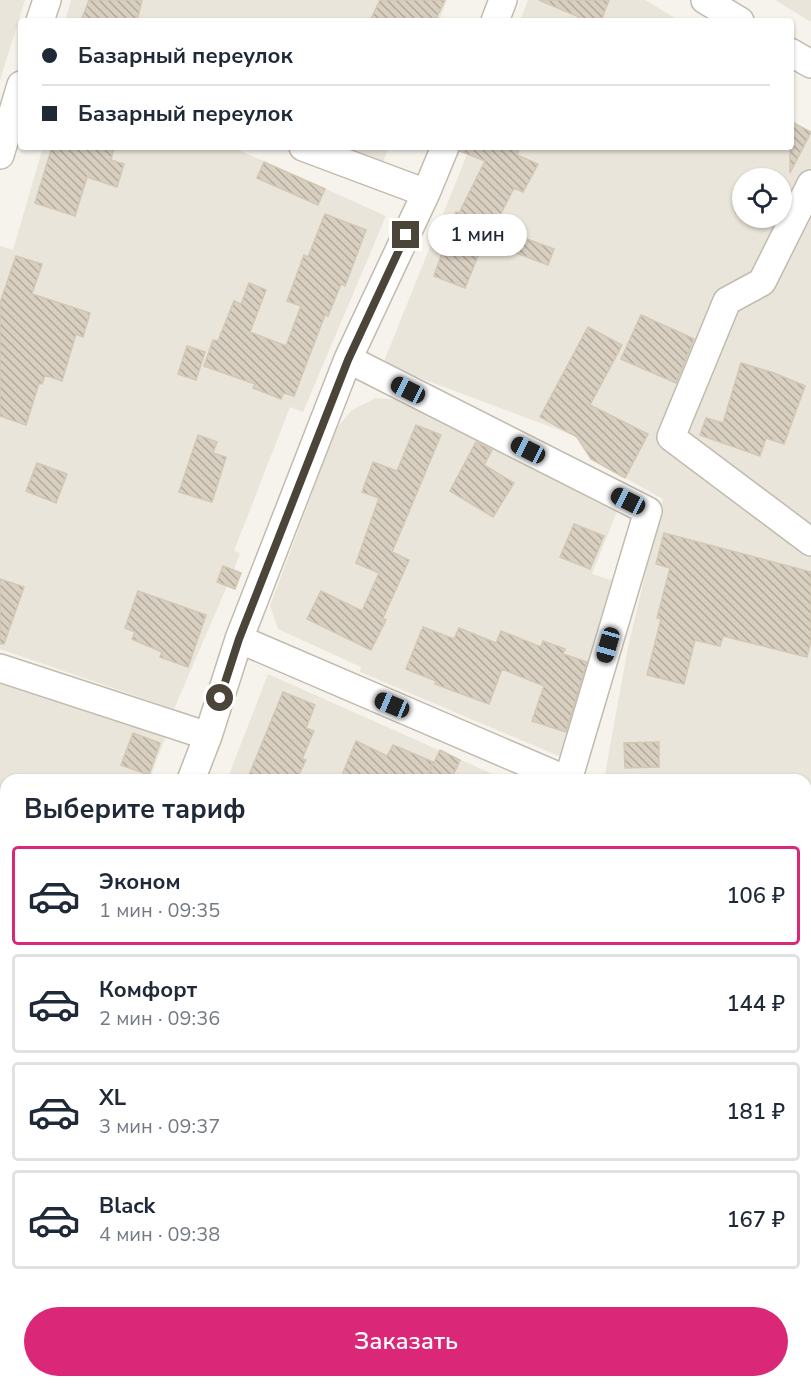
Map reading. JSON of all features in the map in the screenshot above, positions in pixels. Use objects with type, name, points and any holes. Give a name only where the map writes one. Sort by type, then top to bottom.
[{"type":"street","points":[[41,18],[47,0]]},
{"type":"street","points":[[496,18],[503,0]]},
{"type":"street","points":[[705,0],[735,18]]},
{"type":"street","points":[[794,54],[811,64]]},
{"type":"street","points":[[2,144],[18,94]]},
{"type":"street","points":[[311,150],[426,194]]},
{"type":"street","points":[[193,774],[239,639],[348,360],[426,194],[444,150]]},
{"type":"street","points":[[811,184],[762,282],[727,301],[671,437],[811,542]]},
{"type":"street","points":[[348,360],[648,511],[570,774]]},
{"type":"street","points":[[239,639],[554,774]]},
{"type":"street","points":[[0,668],[208,736]]},
{"type":"shaded area","points":[[0,0],[25,0],[18,18],[0,80]]},
{"type":"shaded area","points":[[71,0],[447,0],[440,18],[66,18]]},
{"type":"shaded area","points":[[528,0],[645,0],[675,18],[521,18]]},
{"type":"shaded area","points":[[775,0],[811,0],[811,22]]},
{"type":"shaded area","points":[[794,123],[811,132],[811,774],[605,774],[628,647],[663,499],[591,459],[575,436],[383,364],[469,150],[794,150]]},
{"type":"shaded area","points":[[42,150],[239,150],[386,216],[303,412],[290,407],[234,551],[240,553],[234,570],[241,573],[235,589],[227,586],[174,709],[0,649],[0,246],[13,250]]},
{"type":"shaded area","points":[[340,150],[388,150],[382,165]]},
{"type":"shaded area","points":[[376,398],[399,400],[618,509],[592,574],[621,583],[561,757],[360,672],[361,667],[278,629],[270,606],[336,429],[352,410]]},
{"type":"shaded area","points":[[0,672],[168,731],[151,774],[0,774]]},
{"type":"shaded area","points":[[268,674],[493,774],[229,774]]},
{"type":"building","points":[[89,0],[142,0],[138,18],[82,18]]},
{"type":"building","points":[[380,0],[445,0],[436,18],[371,18]]},
{"type":"building","points":[[539,0],[609,0],[602,18],[579,17]]},
{"type":"building","points":[[794,123],[811,132],[792,169],[790,168],[790,150],[794,150]]},
{"type":"building","points":[[51,150],[113,150],[111,160],[124,164],[117,187],[87,177],[75,216],[35,203]]},
{"type":"building","points":[[519,150],[517,155],[538,164],[523,192],[514,188],[494,227],[554,249],[548,265],[484,241],[465,288],[434,276],[456,212],[459,213],[485,161],[460,151]]},
{"type":"building","points":[[264,162],[325,189],[318,205],[257,178]]},
{"type":"building","points":[[325,214],[366,230],[345,286],[341,284],[328,316],[325,315],[294,396],[283,393],[281,399],[253,388],[255,384],[204,366],[213,340],[218,341],[234,301],[241,304],[249,283],[266,290],[250,332],[286,346],[301,306],[287,301],[304,255],[308,257]]},
{"type":"building","points":[[16,256],[42,264],[32,294],[90,313],[83,337],[76,334],[62,381],[45,375],[42,384],[39,383],[26,425],[0,416],[0,303]]},
{"type":"building","points":[[641,315],[694,339],[676,383],[621,359]]},
{"type":"building","points":[[588,327],[622,345],[590,405],[648,434],[625,478],[591,459],[577,437],[540,417]]},
{"type":"building","points":[[187,346],[205,352],[196,380],[178,374]]},
{"type":"building","points":[[741,363],[805,386],[784,444],[766,438],[760,456],[700,435],[706,418],[723,423]]},
{"type":"building","points":[[416,425],[441,435],[392,552],[409,560],[383,618],[386,620],[371,650],[307,619],[321,591],[362,611],[379,573],[356,563],[379,498],[362,492],[373,462],[397,471]]},
{"type":"building","points":[[198,435],[217,442],[213,453],[226,457],[212,502],[179,492]]},
{"type":"building","points":[[476,442],[492,450],[484,465],[514,483],[493,517],[450,491]]},
{"type":"building","points":[[37,463],[67,474],[56,503],[26,491]]},
{"type":"building","points":[[574,524],[604,536],[590,569],[560,557]]},
{"type":"building","points":[[664,533],[811,572],[811,640],[807,657],[723,636],[720,646],[695,640],[684,684],[647,675],[661,619],[657,618],[670,568],[656,564]]},
{"type":"building","points":[[223,566],[241,573],[235,589],[217,582]]},
{"type":"building","points":[[0,579],[24,587],[4,644],[0,644]]},
{"type":"building","points":[[138,591],[206,615],[188,667],[160,657],[162,652],[132,639],[135,632],[125,628]]},
{"type":"building","points":[[423,627],[454,639],[459,628],[496,643],[501,631],[541,647],[543,641],[565,649],[563,654],[587,662],[566,732],[532,721],[544,686],[502,669],[489,704],[435,684],[436,681],[406,669]]},
{"type":"building","points":[[283,692],[315,705],[306,728],[314,731],[302,759],[306,760],[299,774],[249,774]]},
{"type":"building","points":[[133,733],[160,743],[149,774],[121,765]]},
{"type":"building","points":[[356,741],[387,756],[393,745],[433,762],[428,774],[342,774]]},
{"type":"building","points":[[659,742],[659,767],[625,768],[624,743]]},
{"type":"building","points":[[440,750],[460,760],[454,774],[429,773]]},
{"type":"route","points":[[220,698],[239,639],[348,360],[406,235]]}]
